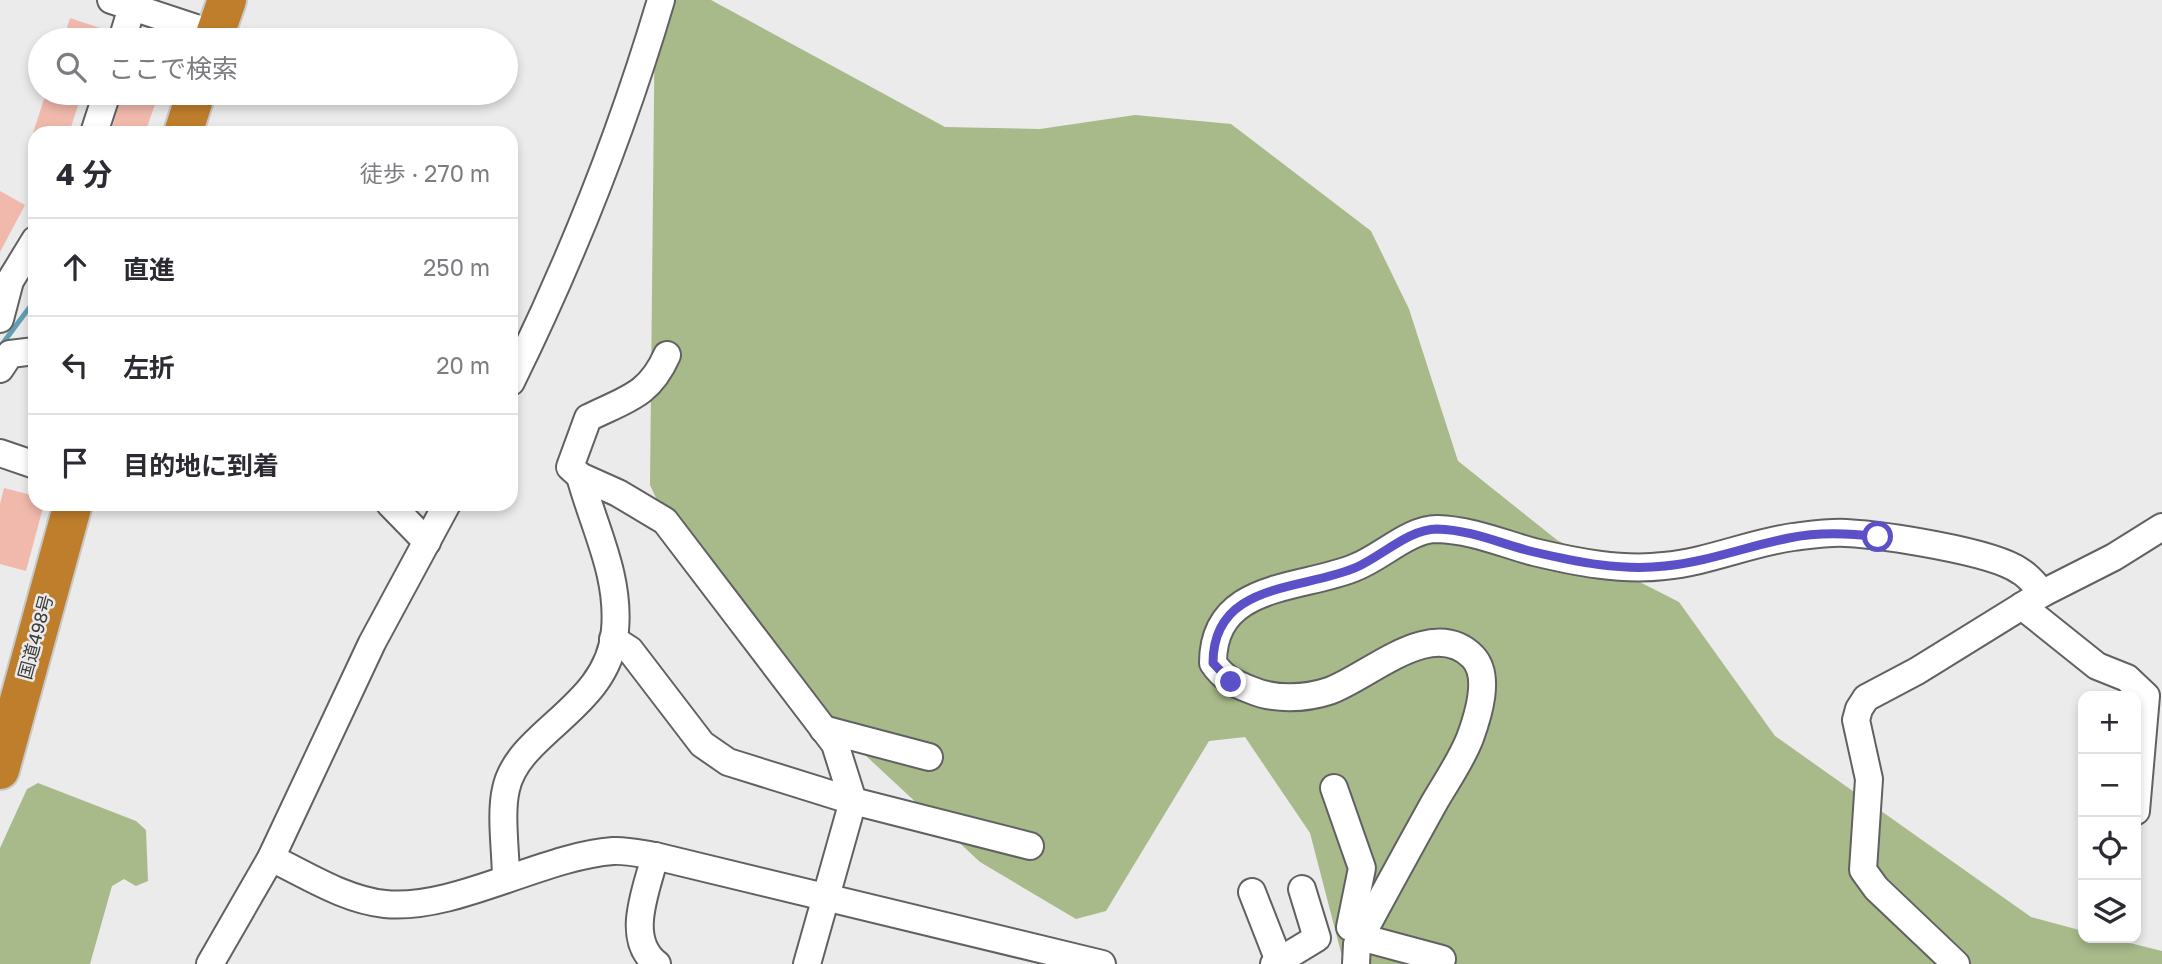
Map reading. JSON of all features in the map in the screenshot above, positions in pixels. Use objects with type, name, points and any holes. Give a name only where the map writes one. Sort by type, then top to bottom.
[{"type":"highway","points":[[185,126],[192,105]]},
{"type":"highway","name":"国道498号","points":[[0,770],[71,511]]},
{"type":"street","points":[[518,367],[578,238],[633,95],[661,0]]},
{"type":"street","points":[[122,28],[121,3],[218,25]]},
{"type":"street","points":[[96,126],[103,105]]},
{"type":"street","points":[[0,319],[10,281],[28,251]]},
{"type":"street","points":[[0,369],[10,354],[28,352]]},
{"type":"street","points":[[667,355],[657,377],[647,389],[588,418],[570,467],[580,476],[618,493],[665,521],[835,744],[853,801],[807,964]]},
{"type":"street","points":[[0,453],[28,463]]},
{"type":"street","points":[[506,879],[505,789],[522,757],[584,699],[604,670],[613,639],[614,585],[580,476]]},
{"type":"street","points":[[397,511],[427,542]]},
{"type":"street","points":[[210,964],[271,858],[372,643],[443,511]]},
{"type":"street","points":[[1956,964],[1876,888],[1863,870],[1869,779],[1856,720],[1866,698],[1917,671],[2033,600],[2114,557],[2162,527]]},
{"type":"street","points":[[1356,943],[1469,740],[1482,689],[1480,664],[1466,649],[1446,642],[1424,644],[1372,666],[1330,691],[1306,696],[1266,697],[1231,682],[1213,663],[1213,639],[1228,618],[1251,598],[1276,587],[1354,568],[1416,533],[1434,529],[1482,534],[1532,551],[1607,567],[1665,566],[1791,537],[1844,533],[1994,558],[2021,571],[2033,600],[2097,666],[2127,678],[2146,696],[2141,754]]},
{"type":"street","points":[[613,639],[631,650],[702,744],[728,762],[853,801],[1030,846]]},
{"type":"street","points":[[823,729],[929,757]]},
{"type":"street","points":[[1334,789],[1362,868],[1356,943]]},
{"type":"street","points":[[1356,943],[1401,835]]},
{"type":"street","points":[[271,858],[361,900],[387,904],[436,898],[588,855],[615,850],[655,856],[1055,960],[1102,964]]},
{"type":"street","points":[[655,856],[640,923],[639,942],[657,964]]},
{"type":"street","points":[[1252,892],[1277,962],[1317,938],[1302,889]]},
{"type":"street","points":[[1356,943],[1442,959]]},
{"type":"green space","points":[[655,0],[711,0],[945,127],[1040,129],[1135,115],[1231,124],[1371,231],[1409,309],[1458,461],[1557,540],[1679,602],[1775,736],[2031,917],[2078,930],[2078,943],[2130,943],[2162,951],[2162,964],[1344,964],[1310,833],[1245,737],[1209,741],[1106,911],[1076,919],[980,862],[835,727],[683,557],[650,485]]},
{"type":"green space","points":[[38,783],[136,821],[146,830],[148,881],[136,886],[124,879],[112,886],[90,964],[0,964],[0,848],[27,789]]},
{"type":"building","points":[[70,18],[100,28],[67,28]]},
{"type":"building","points":[[42,105],[78,105],[71,126],[35,126]]},
{"type":"building","points":[[119,105],[155,105],[147,126],[113,126]]},
{"type":"building","points":[[0,191],[25,205],[0,252]]},
{"type":"building","points":[[4,488],[28,494],[28,511],[42,511],[26,571],[0,564],[0,504]]},
{"type":"waterway","points":[[0,347],[28,309]]},
{"type":"route","points":[[1231,682],[1213,663],[1213,639],[1228,618],[1251,598],[1276,587],[1354,568],[1416,533],[1434,529],[1482,534],[1532,551],[1607,567],[1665,566],[1791,537],[1844,533],[1878,537]]}]
